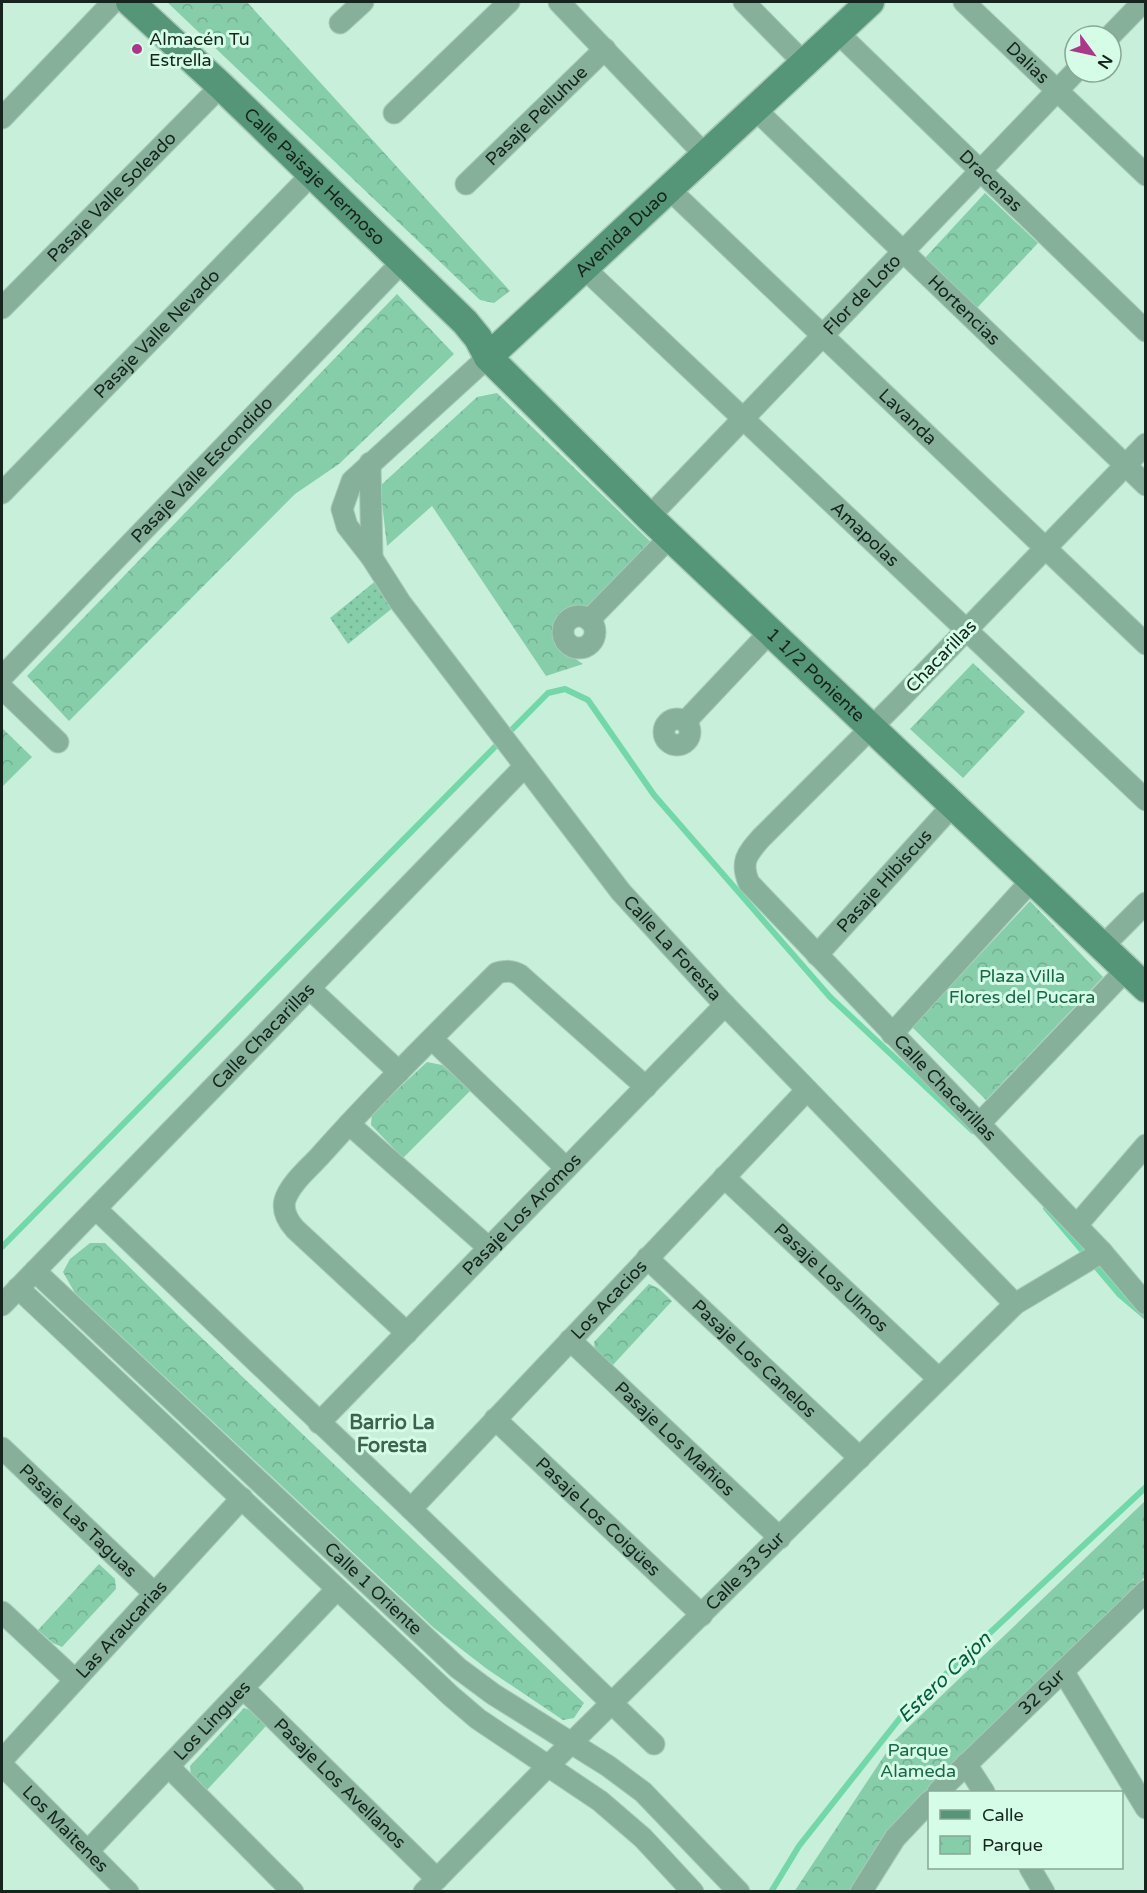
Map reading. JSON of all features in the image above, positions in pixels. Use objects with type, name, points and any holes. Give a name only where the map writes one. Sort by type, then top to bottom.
[{"type":"street","points":[[2,118],[113,2]]},
{"type":"street","name":"Calle Paisaje Hermoso","points":[[130,2],[221,86],[465,322],[478,338],[488,357]]},
{"type":"street","points":[[340,23],[363,2]]},
{"type":"street","points":[[394,113],[509,2]]},
{"type":"street","points":[[559,2],[705,155]]},
{"type":"street","points":[[744,2],[804,63]]},
{"type":"street","name":"Avenida Duao","points":[[370,463],[488,357],[870,2]]},
{"type":"street","name":"Dalias","points":[[964,2],[1146,175]]},
{"type":"street","points":[[1122,24],[1137,8]]},
{"type":"street","name":"Dracenas","points":[[837,32],[1146,331]]},
{"type":"street","name":"Pasaje Pelluhue","points":[[466,184],[605,49]]},
{"type":"street","name":"Flor de Loto","points":[[649,517],[1064,84]]},
{"type":"street","name":"Pasaje Valle Soleado","points":[[2,308],[221,86]]},
{"type":"street","name":"Hortencias","points":[[755,109],[1146,485]]},
{"type":"street","name":"Pasaje Valle Nevado","points":[[2,493],[312,174]]},
{"type":"street","name":"Lavanda","points":[[669,189],[1146,644]]},
{"type":"street","name":"Pasaje Valle Escondido","points":[[2,677],[403,261]]},
{"type":"street","name":"Amapolas","points":[[584,268],[1146,800]]},
{"type":"street","name":"1 1/2 Poniente","points":[[488,357],[649,517],[1136,979]]},
{"type":"street","name":"Chacarillas","points":[[744,872],[744,863],[749,851],[761,838],[895,704],[1146,444]]},
{"type":"street","name":"Calle La Foresta","points":[[370,463],[372,558]]},
{"type":"street","name":"Calle La Foresta","points":[[370,463],[352,481],[342,508],[346,526],[372,558],[390,589],[621,892],[725,1005],[1015,1304]]},
{"type":"street","points":[[589,620],[670,537]]},
{"type":"street","points":[[686,721],[770,632]]},
{"type":"street","points":[[2,688],[58,742]]},
{"type":"street","name":"Calle Chacarillas","points":[[2,1305],[310,989],[519,759]]},
{"type":"street","name":"Pasaje Hibiscus","points":[[817,955],[953,805]]},
{"type":"street","name":"Calle Chacarillas","points":[[744,872],[749,883],[1077,1225],[1146,1304]]},
{"type":"street","points":[[892,1034],[1032,880]]},
{"type":"street","points":[[1102,947],[1146,903]]},
{"type":"street","points":[[407,1333],[295,1229],[284,1209],[285,1199],[293,1187],[399,1072],[497,973],[513,971],[646,1087]]},
{"type":"street","points":[[980,1123],[1136,979]]},
{"type":"street","points":[[310,989],[399,1072]]},
{"type":"street","name":"Pasaje Los Aromos","points":[[319,1423],[725,1005]]},
{"type":"street","points":[[432,1039],[566,1168]]},
{"type":"street","name":"Los Acacios","points":[[411,1509],[807,1090]]},
{"type":"street","points":[[349,1124],[489,1248]]},
{"type":"street","points":[[1077,1225],[1146,1145]]},
{"type":"street","name":"Pasaje Los Ulmos","points":[[724,1177],[939,1379]]},
{"type":"street","points":[[96,1209],[654,1744]]},
{"type":"street","name":"Calle 33 Sur","points":[[430,1885],[1015,1304],[1102,1252]]},
{"type":"street","name":"Pasaje Los Canelos","points":[[647,1258],[860,1458]]},
{"type":"street","name":"Calle 1 Oriente","points":[[34,1271],[458,1668],[493,1694],[608,1766],[643,1792],[735,1887]]},
{"type":"street","name":"Calle 1 Oriente","points":[[18,1288],[451,1696],[478,1719],[600,1801],[643,1838],[693,1892]]},
{"type":"street","name":"Pasaje Los Mañios","points":[[570,1340],[780,1538]]},
{"type":"street","name":"Pasaje Los Coigües","points":[[495,1419],[702,1615]]},
{"type":"street","name":"Pasaje Las Taguas","points":[[2,1448],[154,1593]]},
{"type":"street","name":"Las Araucarias","points":[[2,1760],[242,1498]]},
{"type":"street","name":"Los Lingues","points":[[88,1851],[337,1589]]},
{"type":"street","name":"32 Sur","points":[[939,1791],[1146,1591]]},
{"type":"street","points":[[2,1612],[75,1680]]},
{"type":"street","points":[[1063,1671],[1146,1808]]},
{"type":"street","name":"Pasaje Los Avellanos","points":[[243,1688],[430,1885]]},
{"type":"street","points":[[966,1764],[983,1791]]},
{"type":"street","name":"Los Maitenes","points":[[2,1765],[129,1892]]},
{"type":"street","points":[[169,1767],[293,1892]]},
{"type":"street","points":[[861,1892],[895,1838],[928,1803]]},
{"type":"street","points":[[1031,1869],[1044,1892]]},
{"type":"green space","points":[[167,2],[247,2],[510,291],[494,303],[480,300]]},
{"type":"green space","points":[[985,193],[1038,243],[976,309],[923,260]]},
{"type":"green space","points":[[397,294],[454,354],[339,464],[295,494],[69,721],[27,676]]},
{"type":"green space","points":[[497,393],[657,548],[587,616],[575,615],[568,623],[562,636],[562,642],[569,653],[583,664],[546,676],[432,506],[387,546],[380,486],[477,397]]},
{"type":"green space","points":[[383,575],[400,602],[348,644],[330,618]]},
{"type":"green space","points":[[973,663],[1025,712],[963,778],[910,729]]},
{"type":"green space","points":[[2,728],[32,757],[2,787]]},
{"type":"green space","name":"Plaza Villa Flores del Pucara","points":[[1030,901],[1103,977],[986,1100],[912,1027]]},
{"type":"green space","points":[[427,1062],[442,1065],[471,1090],[403,1158],[371,1125],[372,1113]]},
{"type":"green space","points":[[90,1243],[105,1243],[584,1703],[574,1718],[563,1720],[487,1669],[434,1628],[75,1293],[63,1272],[70,1259]]},
{"type":"green space","points":[[649,1284],[658,1288],[672,1301],[611,1367],[595,1352],[594,1342]]},
{"type":"green space","name":"Parque Alameda","points":[[1145,1501],[1145,1577],[896,1824],[855,1891],[794,1892],[894,1741]]},
{"type":"green space","points":[[99,1564],[115,1579],[116,1589],[62,1647],[53,1643],[38,1630]]},
{"type":"green space","points":[[244,1708],[253,1711],[267,1725],[207,1790],[191,1776],[190,1766]]},
{"type":"waterway","points":[[2,1247],[548,693],[565,689],[588,700],[654,795],[830,997],[973,1131]]},
{"type":"waterway","points":[[1046,1208],[1120,1295],[1146,1317]]},
{"type":"waterway","name":"Estero Cajon","points":[[771,1892],[799,1846],[904,1713],[1146,1487]]},
{"type":"place","name":"Almacén Tu Estrella","points":[[137,49]]},
{"type":"district","name":"Barrio La Foresta","points":[[392,1434]]}]
